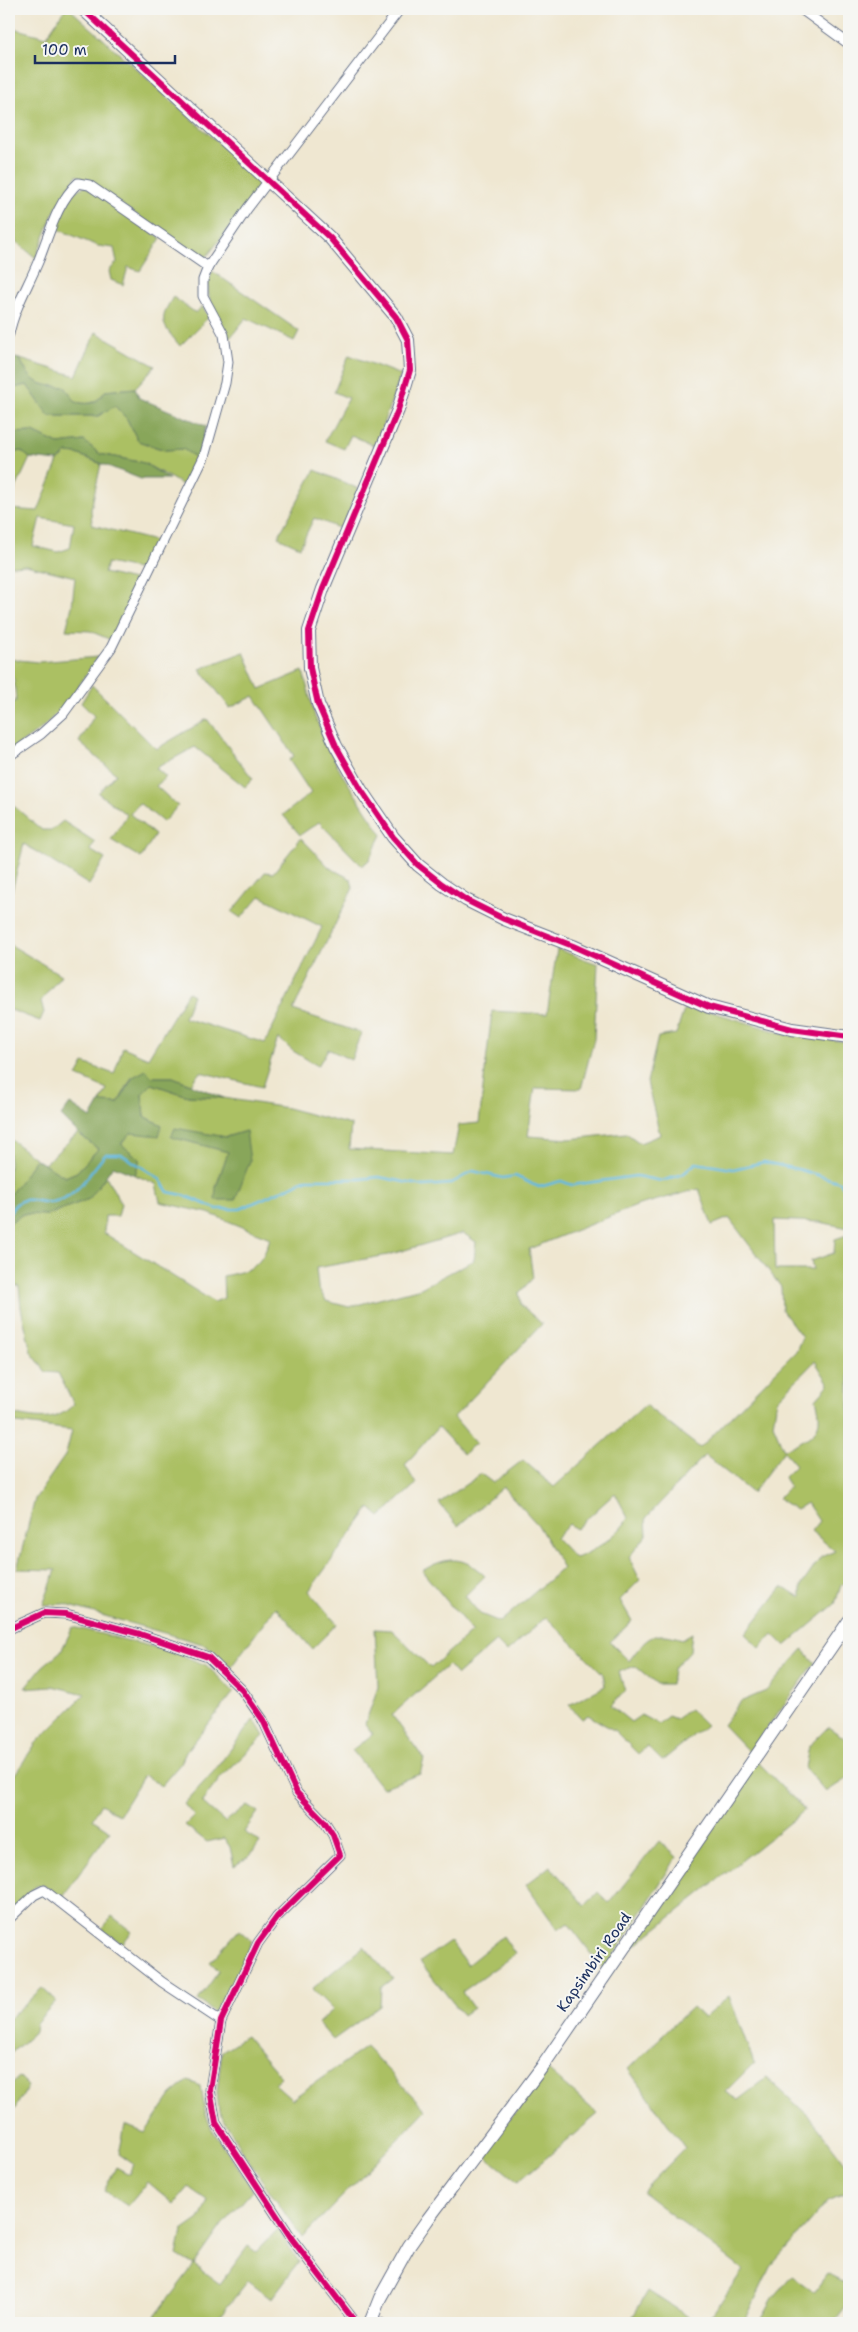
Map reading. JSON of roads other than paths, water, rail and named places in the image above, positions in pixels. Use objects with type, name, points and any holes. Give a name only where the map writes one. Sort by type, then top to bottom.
[{"type":"street","points":[[83,9],[330,238],[396,318],[408,340],[410,370],[398,410],[323,589],[309,631],[310,668],[318,704],[336,746],[361,790],[393,837],[418,865],[466,900],[709,1007],[792,1030],[849,1038]]},
{"type":"street","points":[[9,756],[41,734],[63,714],[112,648],[204,457],[225,383],[228,362],[224,335],[203,296],[203,280],[208,267],[247,209],[400,9]]},
{"type":"street","points":[[801,9],[849,44]]},
{"type":"street","points":[[9,334],[18,306],[38,262],[53,221],[72,188],[78,183],[89,184],[208,267]]},
{"type":"street","points":[[9,1629],[44,1613],[66,1614],[140,1634],[208,1657],[242,1690],[273,1737],[288,1776],[297,1793],[324,1821],[333,1835],[340,1855],[277,1917],[258,1943],[221,2021],[210,2090],[216,2123],[292,2239],[356,2323]]},
{"type":"street","name":"Kapsimbiri Road","points":[[374,2322],[380,2298],[428,2219],[542,2067],[849,1621]]},
{"type":"street","points":[[9,1919],[34,1895],[44,1890],[162,1982],[221,2021]]},
{"type":"waterway","points":[[9,1214],[18,1202],[23,1200],[46,1202],[61,1200],[83,1183],[106,1154],[121,1154],[159,1178],[168,1192],[183,1195],[217,1209],[240,1209],[307,1179],[379,1177],[424,1186],[450,1184],[473,1171],[503,1178],[515,1176],[539,1187],[561,1181],[572,1185],[636,1176],[662,1181],[683,1174],[696,1163],[733,1169],[764,1162],[801,1170],[840,1182],[849,1195]]}]
